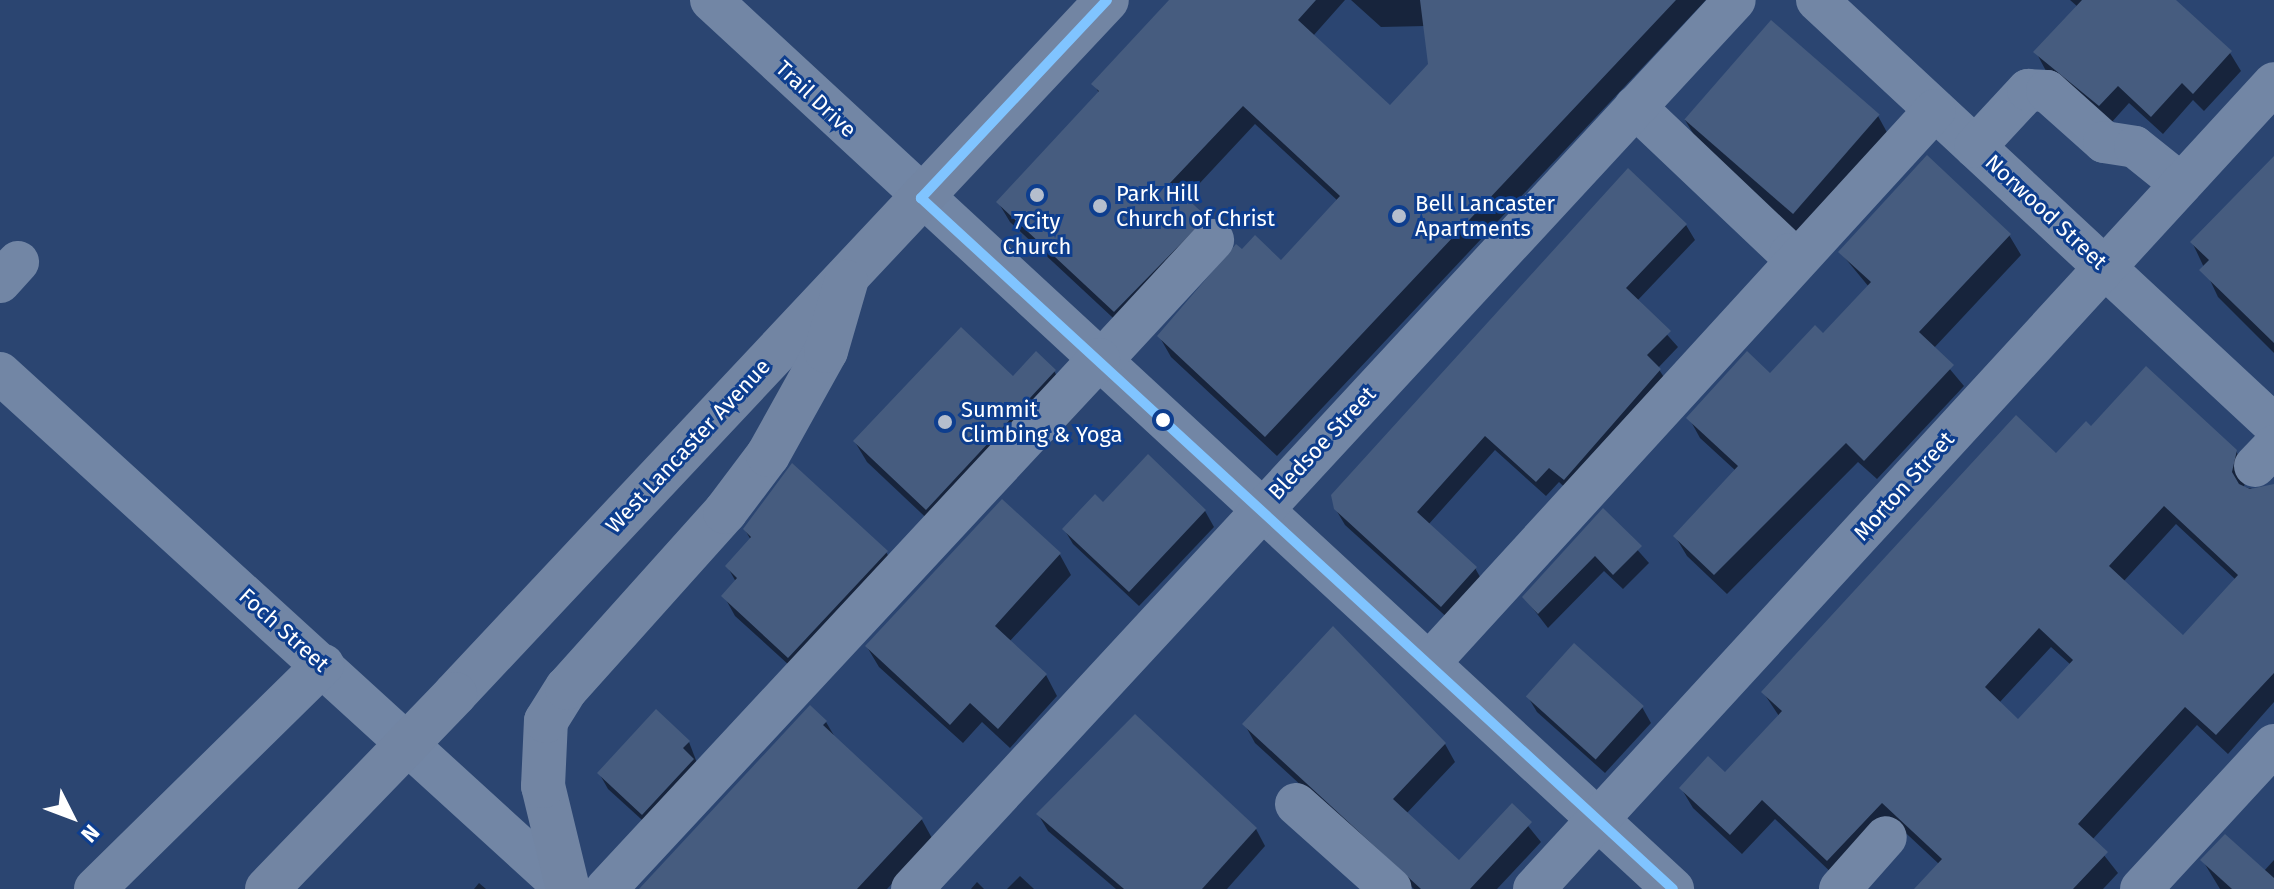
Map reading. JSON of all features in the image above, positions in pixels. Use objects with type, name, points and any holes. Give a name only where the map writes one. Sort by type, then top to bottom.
[{"type":"main road","name":"West Lancaster Avenue","points":[[267,889],[455,694],[1107,0]]},
{"type":"main road","points":[[567,889],[543,786],[546,721],[567,688],[725,512],[768,455],[826,351],[848,275]]},
{"type":"street","name":"Trail Drive","points":[[711,0],[921,198],[1263,507],[1673,889]]},
{"type":"street","name":"Bledsoe Street","points":[[912,889],[1735,0]]},
{"type":"street","name":"Norwood Street","points":[[1817,0],[2274,425]]},
{"type":"street","name":"Morton Street","points":[[1534,889],[1598,820],[1775,651],[1971,438],[2105,267],[2274,83]]},
{"type":"street","points":[[1975,147],[2028,90],[2047,91],[2104,142],[2135,147],[2181,184]]},
{"type":"street","points":[[1635,107],[1790,254],[1801,256]]},
{"type":"street","points":[[1430,662],[1935,110]]},
{"type":"street","points":[[606,889],[1213,240]]},
{"type":"street","name":"Foch Street","points":[[0,373],[567,889]]},
{"type":"street","points":[[95,889],[323,665]]},
{"type":"street","points":[[2141,889],[2274,745]]},
{"type":"street","points":[[1296,804],[1391,889]]},
{"type":"street","points":[[1840,889],[1886,837]]},
{"type":"building","name":"Bell Lancaster Apartments","points":[[1169,0],[1316,0],[1298,20],[1390,105],[1428,64],[1420,0],[1676,0],[1265,437],[1157,336],[1236,244],[1242,249],[1255,235],[1281,260],[1340,196],[1243,106],[1170,183],[1207,217],[1114,312],[996,202],[1099,91],[1091,84]]},
{"type":"building","points":[[2082,0],[2176,0],[2232,51],[2193,94],[2182,83],[2151,117],[2118,86],[2099,106],[2033,52]]},
{"type":"building","points":[[1771,20],[1880,114],[1793,214],[1684,120]]},
{"type":"building","points":[[1927,155],[2011,234],[1919,332],[1954,365],[1864,461],[1846,443],[1714,575],[1673,536],[1738,466],[1686,418],[1747,351],[1770,373],[1815,325],[1823,333],[1871,282],[1838,252]]},
{"type":"building","points":[[2274,156],[2274,343],[2199,270],[2209,260],[2190,242]]},
{"type":"building","points":[[1628,168],[1687,224],[1626,288],[1671,331],[1647,355],[1661,369],[1564,480],[1549,468],[1536,482],[1485,436],[1417,512],[1477,567],[1441,607],[1334,509],[1331,495]]},
{"type":"building","name":"Summit Climbing & Yoga","points":[[961,327],[1013,376],[1036,351],[1056,370],[926,510],[853,441]]},
{"type":"building","points":[[2146,366],[2237,450],[2232,472],[2239,484],[2250,489],[2274,484],[2274,673],[2216,735],[2185,707],[2078,824],[2108,852],[2073,889],[1914,889],[1942,859],[1882,803],[1827,861],[1762,800],[1730,835],[1679,788],[1708,756],[1725,772],[1782,711],[1761,692],[2016,415],[2056,453],[2086,421],[2091,426]],"holes":[[[2164,506],[2238,575],[2183,635],[2109,566]],[[2039,628],[2073,660],[2018,719],[1985,687]]]},
{"type":"building","points":[[1148,454],[1206,510],[1129,592],[1062,529],[1095,494],[1103,502]]},
{"type":"building","points":[[792,463],[888,551],[788,658],[721,596],[737,578],[725,566],[751,537],[743,529]]},
{"type":"building","points":[[1002,499],[1061,553],[995,626],[1047,674],[998,729],[970,703],[950,725],[865,646]]},
{"type":"building","points":[[1603,508],[1642,546],[1613,575],[1595,556],[1538,614],[1522,597]]},
{"type":"building","points":[[1333,626],[1446,743],[1393,799],[1459,860],[1512,803],[1532,822],[1470,889],[1421,889],[1242,724]]},
{"type":"building","points":[[1574,643],[1644,706],[1596,759],[1526,697]]},
{"type":"building","points":[[810,705],[827,721],[823,725],[923,818],[857,889],[639,889]]},
{"type":"building","points":[[656,709],[690,741],[683,748],[694,759],[642,815],[597,773]]},
{"type":"building","points":[[1135,714],[1257,828],[1202,889],[1124,889],[1036,814]]},
{"type":"building","points":[[2225,834],[2274,878],[2274,889],[2232,889],[2200,860]]},
{"type":"transit line","points":[[1107,0],[921,198],[1673,889]]},
{"type":"place","name":"7City Church","points":[[1037,195]]},
{"type":"place","name":"Park Hill Church of Christ","points":[[1100,206]]},
{"type":"place","name":"Bell Lancaster Apartments","points":[[1399,216]]},
{"type":"place","name":"Summit Climbing & Yoga","points":[[945,422]]}]
